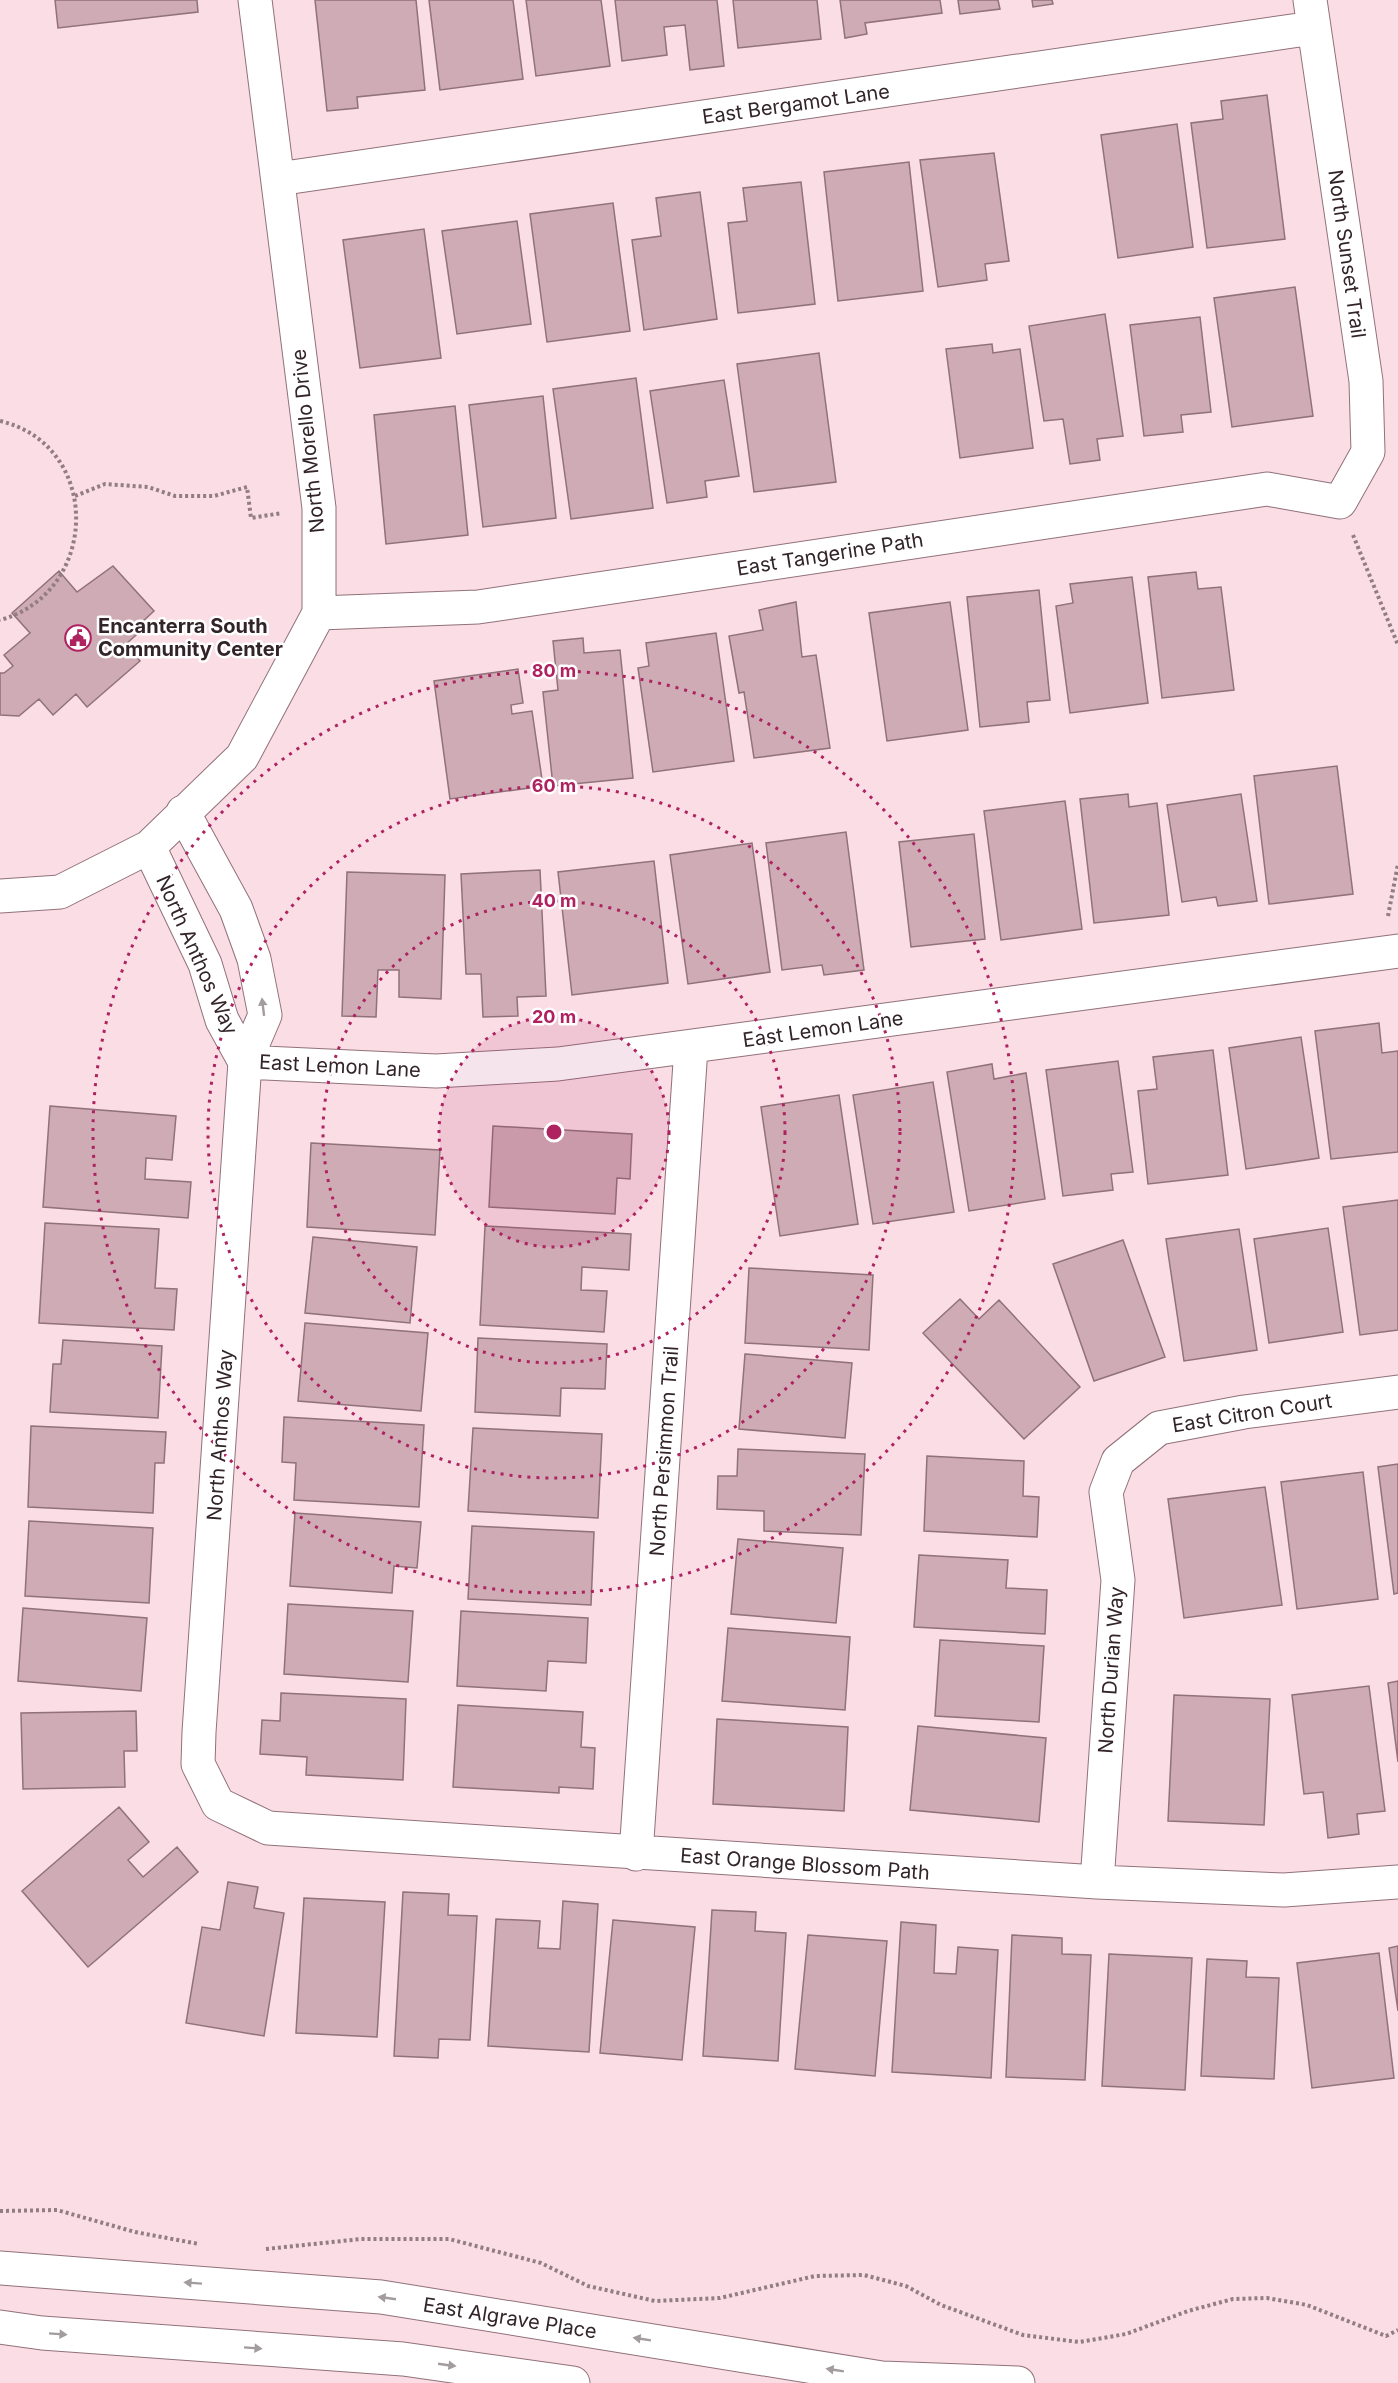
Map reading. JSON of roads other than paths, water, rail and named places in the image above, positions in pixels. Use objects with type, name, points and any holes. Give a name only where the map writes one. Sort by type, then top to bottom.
[{"type":"street","name":"North Morello Drive","points":[[0,896],[60,892],[149,847],[242,757],[319,613],[319,508],[255,0]]},
{"type":"street","name":"East Bergamot Lane","points":[[278,179],[1312,14]]},
{"type":"street","name":"North Sunset Trail","points":[[1312,14],[1366,381],[1368,452],[1340,502]]},
{"type":"street","name":"East Tangerine Path","points":[[319,613],[478,607],[1267,489],[1340,502]]},
{"type":"street","name":"North Anthos Way","points":[[183,812],[236,909],[254,959],[265,1015],[245,1062],[199,1743],[198,1764],[218,1804]]},
{"type":"street","name":"North Anthos Way","points":[[149,847],[205,964],[222,1020],[245,1062]]},
{"type":"street","name":"East Lemon Lane","points":[[245,1062],[436,1071],[558,1064],[691,1048],[1395,939]]},
{"type":"street","name":"North Persimmon Trail","points":[[636,1854],[691,1048]]},
{"type":"street","name":"East Citron Court","points":[[1118,1461],[1159,1428],[1244,1412],[1398,1392]]},
{"type":"street","name":"North Durian Way","points":[[1097,1882],[1118,1580],[1106,1492],[1118,1461]]},
{"type":"street","name":"East Orange Blossom Path","points":[[218,1804],[268,1828],[636,1854],[1097,1882],[1284,1890],[1398,1882]]},
{"type":"street","name":"East Algrave Place","points":[[0,2268],[381,2296],[882,2378],[1018,2383]]},
{"type":"street","points":[[0,2327],[42,2333],[403,2359],[573,2383]]},
{"type":"place","name":"Encanterra South Community Center","points":[[78,638]]}]
